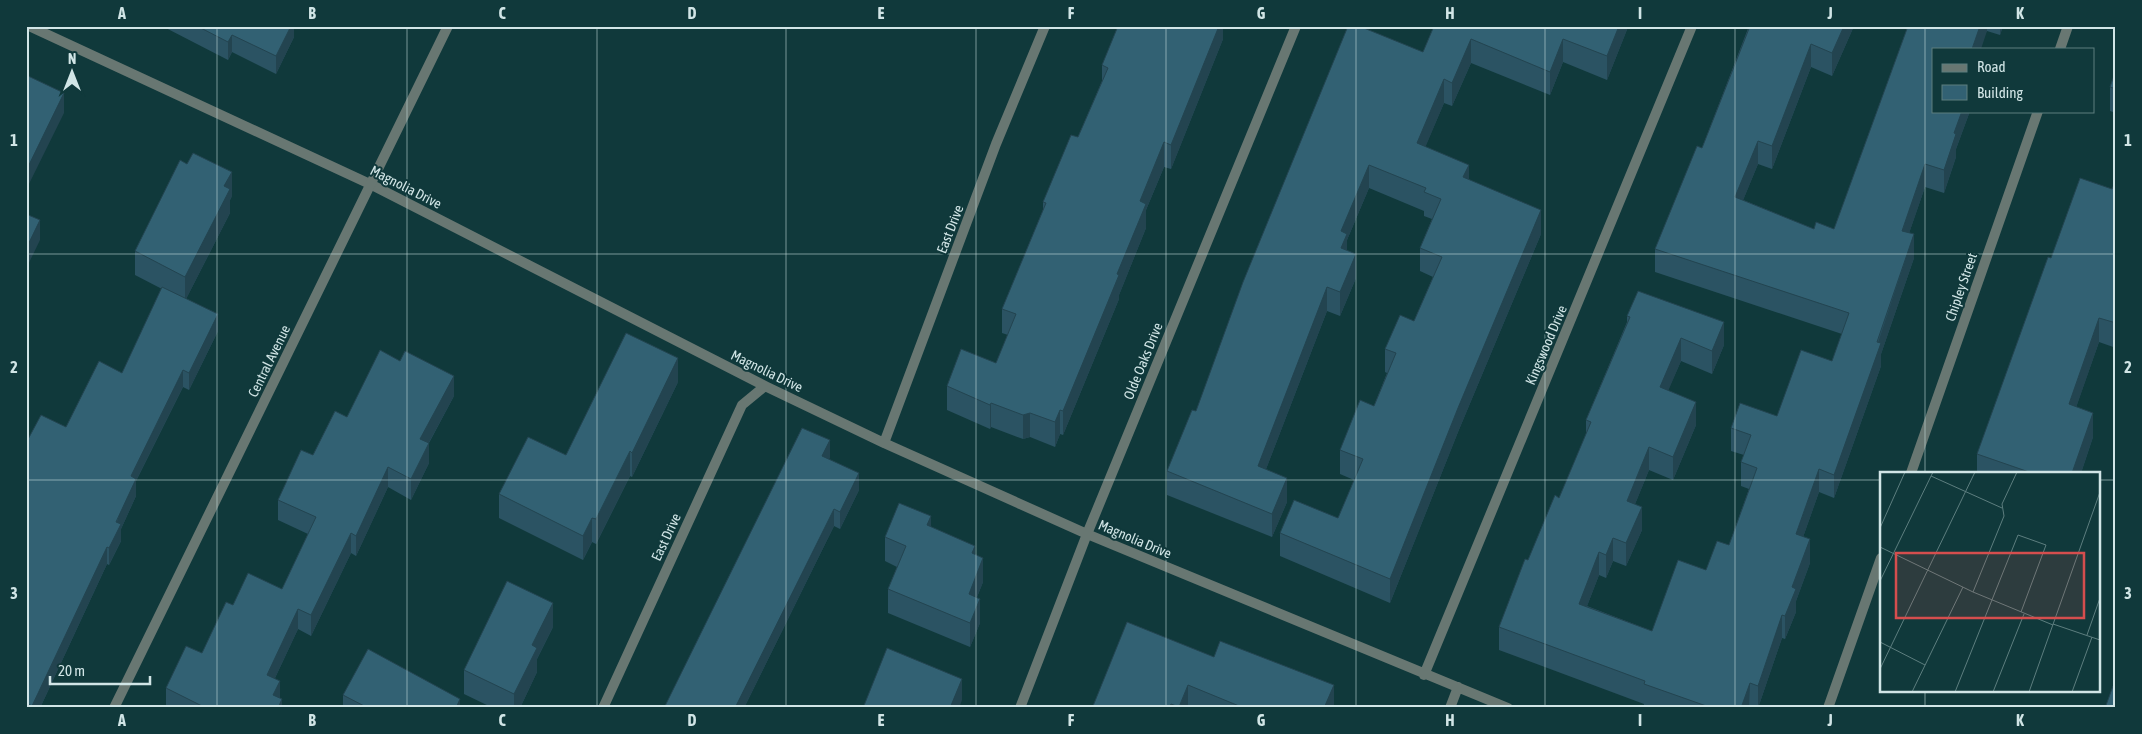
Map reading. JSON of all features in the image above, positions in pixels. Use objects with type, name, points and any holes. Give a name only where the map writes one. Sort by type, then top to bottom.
[{"type":"street","name":"Magnolia Drive","points":[[29,26],[372,184],[765,386],[884,443],[1087,534],[1424,675],[1508,708]]},
{"type":"street","name":"Central Avenue","points":[[114,708],[448,26]]},
{"type":"street","name":"East Drive","points":[[884,443],[996,144],[1045,26]]},
{"type":"street","name":"Olde Oaks Drive","points":[[1020,708],[1087,534],[1296,26]]},
{"type":"street","name":"Kingswood Drive","points":[[1424,675],[1692,26]]},
{"type":"street","points":[[2060,48],[2068,26]]},
{"type":"street","name":"Chipley Street","points":[[1911,472],[2038,112]]},
{"type":"street","name":"East Drive","points":[[603,708],[742,405],[765,386]]},
{"type":"street","points":[[1828,708],[1880,561]]},
{"type":"street","points":[[1450,708],[1458,688]]},
{"type":"building","points":[[197,26],[291,26],[276,56],[232,35],[228,42]]},
{"type":"building","points":[[1118,26],[1219,26],[1171,145],[1164,142],[1140,201],[1146,204],[1117,274],[1119,275],[1063,411],[1060,410],[1055,422],[1030,413],[1023,415],[991,403],[990,405],[947,386],[961,349],[996,363],[1016,314],[1002,309],[1046,203],[1043,202],[1071,135],[1078,137],[1108,68],[1102,65]]},
{"type":"building","points":[[1348,26],[1359,26],[1423,52],[1434,26],[1619,26],[1607,56],[1563,39],[1550,72],[1471,39],[1452,83],[1444,79],[1417,143],[1469,165],[1463,177],[1541,210],[1458,408],[1390,579],[1280,533],[1294,500],[1338,518],[1363,459],[1340,450],[1360,400],[1374,406],[1396,353],[1385,349],[1400,315],[1414,321],[1442,257],[1420,248],[1441,199],[1424,192],[1426,188],[1369,165],[1341,231],[1347,234],[1341,248],[1356,254],[1340,292],[1327,287],[1258,466],[1287,478],[1272,514],[1167,471],[1192,410],[1196,411],[1243,282]]},
{"type":"building","points":[[1750,26],[1844,26],[1832,53],[1811,44],[1772,146],[1758,141],[1735,197],[1814,229],[1816,222],[1834,229],[1908,26],[1980,26],[1972,48],[1932,48],[1932,112],[1962,112],[1954,133],[1956,134],[1944,170],[1925,164],[1902,231],[1914,234],[1877,342],[1881,343],[1834,475],[1819,469],[1796,534],[1810,539],[1792,587],[1796,589],[1785,616],[1782,615],[1758,686],[1750,683],[1741,708],[1712,708],[1644,684],[1645,681],[1499,627],[1525,559],[1528,560],[1555,495],[1559,498],[1591,422],[1586,420],[1630,317],[1627,316],[1638,291],[1724,322],[1712,351],[1681,338],[1660,387],[1696,402],[1673,457],[1649,447],[1627,501],[1642,507],[1626,543],[1613,538],[1606,555],[1599,552],[1579,604],[1652,631],[1678,560],[1706,570],[1717,541],[1729,545],[1757,468],[1741,462],[1751,435],[1731,428],[1740,403],[1777,416],[1801,350],[1832,361],[1849,313],[1655,249],[1697,146],[1702,148]]},
{"type":"building","points":[[2116,70],[2116,89],[2110,87]]},
{"type":"building","points":[[26,75],[64,93],[26,171]]},
{"type":"building","points":[[193,153],[232,172],[224,186],[230,189],[185,277],[135,251],[180,160],[187,164]]},
{"type":"building","points":[[2080,178],[2112,189],[2116,180],[2116,323],[2099,318],[2069,404],[2093,413],[2072,472],[2029,472],[1977,454],[2048,257],[2051,258]]},
{"type":"building","points":[[26,214],[40,220],[26,249]]},
{"type":"building","points":[[162,287],[218,314],[189,373],[183,370],[131,476],[136,479],[116,522],[121,524],[109,548],[107,547],[32,706],[26,703],[26,443],[41,415],[66,427],[99,361],[122,373]]},
{"type":"building","points":[[626,333],[678,358],[632,453],[630,451],[596,519],[592,518],[583,536],[499,494],[528,437],[566,455]]},
{"type":"building","points":[[380,350],[400,361],[405,351],[454,376],[420,439],[429,443],[411,479],[388,467],[356,536],[351,533],[311,615],[298,609],[267,675],[280,681],[273,695],[282,699],[278,708],[206,708],[166,688],[186,646],[202,653],[226,602],[233,605],[248,573],[282,589],[316,517],[278,500],[301,450],[313,455],[335,411],[347,417]]},
{"type":"building","points":[[802,428],[830,440],[822,456],[859,473],[840,512],[834,509],[735,708],[664,708]]},
{"type":"building","points":[[899,503],[931,516],[927,525],[975,546],[972,553],[983,558],[969,594],[980,599],[970,623],[888,589],[906,546],[885,537]]},
{"type":"building","points":[[507,581],[553,603],[532,645],[537,648],[514,694],[464,670]]},
{"type":"building","points":[[1127,622],[1214,657],[1220,641],[1334,685],[1324,708],[1244,708],[1188,685],[1179,707],[1171,704],[1169,708],[1096,708],[1093,706]]},
{"type":"building","points":[[887,648],[962,679],[950,708],[863,708]]},
{"type":"building","points":[[368,649],[460,699],[456,708],[368,708],[343,695]]},
{"type":"building","points":[[2113,686],[2116,686],[2116,708],[2105,708]]}]
